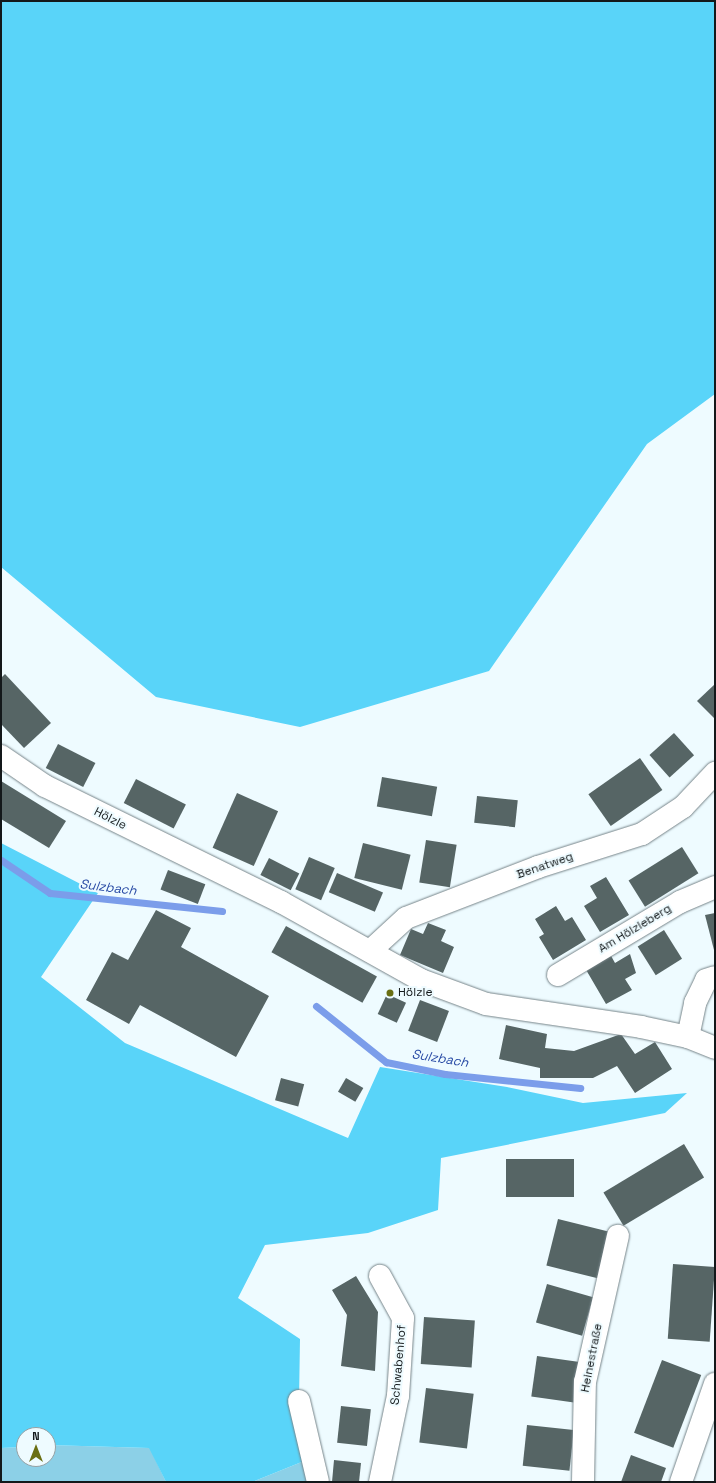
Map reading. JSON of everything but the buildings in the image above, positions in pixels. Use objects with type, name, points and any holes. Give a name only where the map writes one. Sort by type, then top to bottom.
[{"type":"street","name":"Hölzle","points":[[1,756],[45,786],[281,902],[421,980],[486,1004],[688,1037],[715,1048]]},
{"type":"street","name":"Benatweg","points":[[370,951],[406,918],[538,867],[642,834],[683,807],[715,773]]},
{"type":"street","name":"Am Hölzleberg","points":[[558,975],[680,902],[715,887]]},
{"type":"street","points":[[688,1037],[695,1003],[706,980],[715,977]]},
{"type":"street","name":"Heinestraße","points":[[583,1482],[585,1382],[618,1236]]},
{"type":"street","name":"Schwabenhof","points":[[380,1276],[403,1318],[398,1396],[380,1482]]},
{"type":"street","points":[[681,1482],[715,1384]]},
{"type":"street","points":[[299,1401],[318,1482]]},
{"type":"shaded area","points":[[1,1],[715,1],[715,394],[647,444],[489,671],[300,727],[156,697],[1,567]]},
{"type":"shaded area","points":[[1,843],[98,893],[41,977],[125,1043],[348,1138],[380,1067],[507,1087],[583,1103],[687,1093],[665,1113],[441,1158],[438,1210],[368,1233],[265,1245],[238,1298],[300,1339],[299,1401],[314,1457],[252,1482],[166,1482],[149,1448],[56,1445],[56,1427],[16,1427],[16,1447],[1,1448]]},
{"type":"shaded area","points":[[56,1445],[150,1448],[166,1482],[1,1482],[1,1448],[16,1447],[16,1467],[56,1467]]},
{"type":"shaded area","points":[[314,1457],[318,1482],[252,1482]]},
{"type":"waterway","name":"Sulzbach","points":[[1,860],[50,893],[222,911]]},
{"type":"waterway","name":"Sulzbach","points":[[316,1006],[386,1062],[445,1074],[580,1088]]},
{"type":"place","name":"Hölzle","points":[[390,993]]}]
